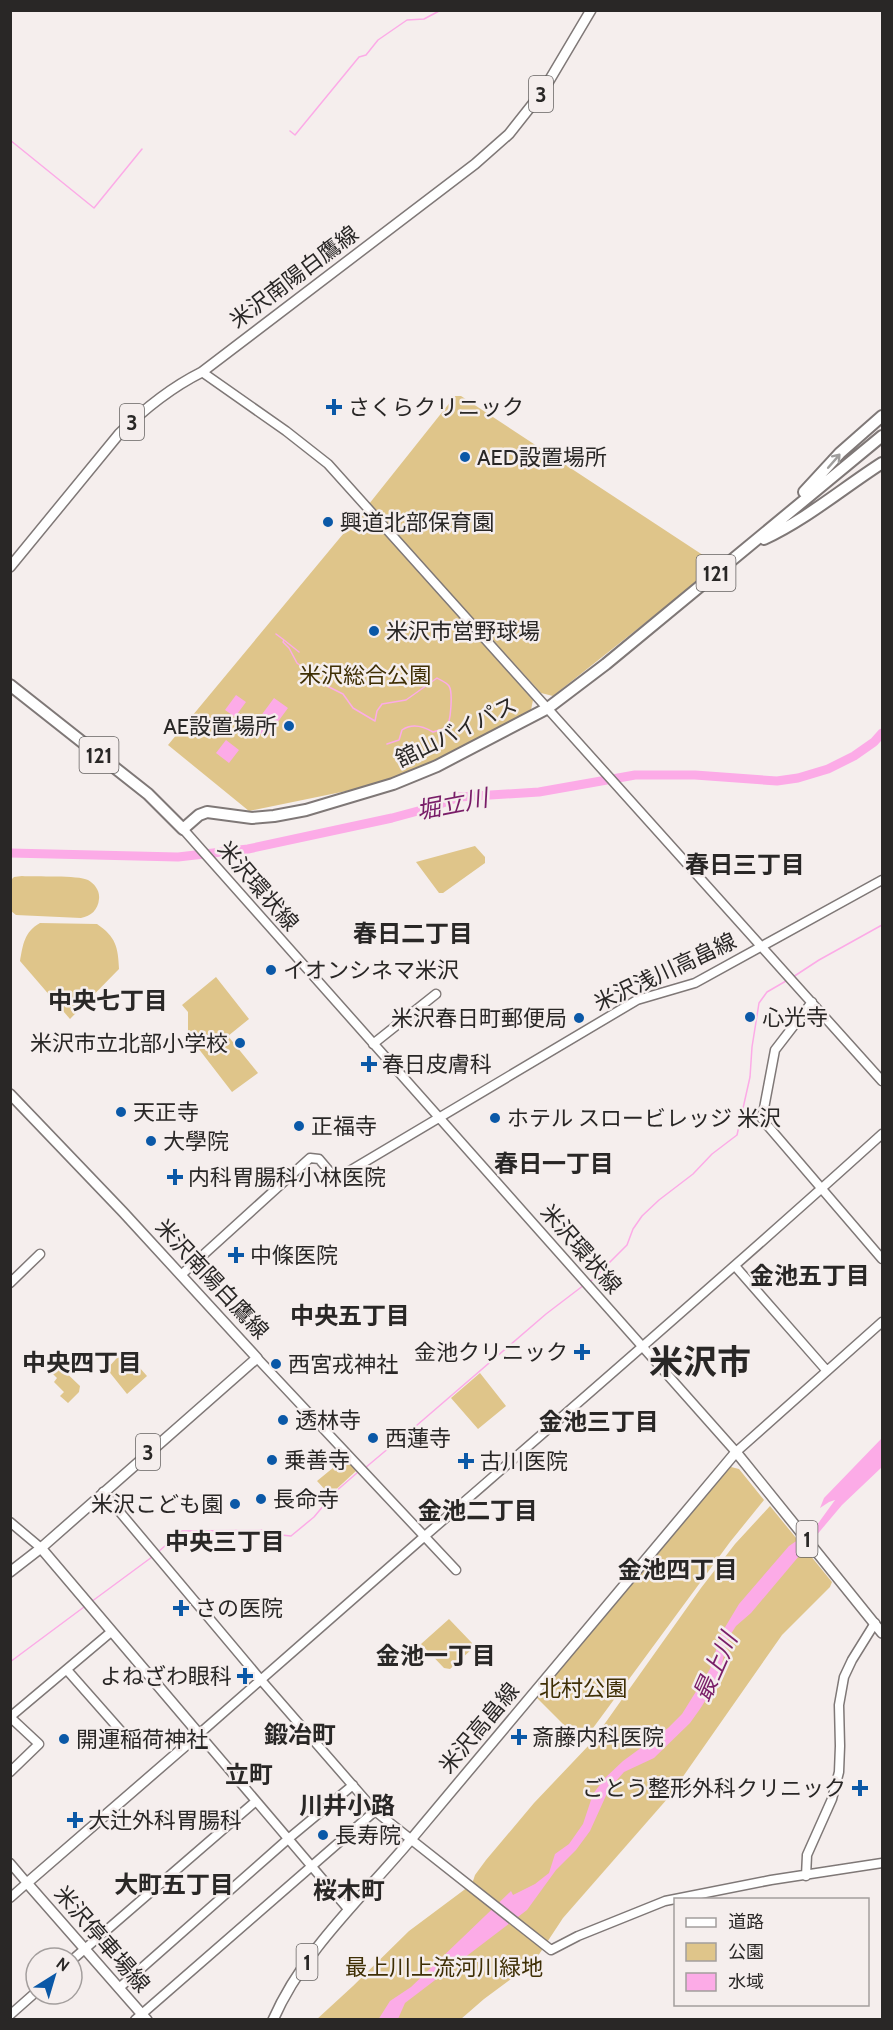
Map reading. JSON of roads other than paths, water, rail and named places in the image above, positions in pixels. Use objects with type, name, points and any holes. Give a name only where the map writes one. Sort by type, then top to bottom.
[{"type":"highway","points":[[748,546],[813,484],[840,453],[882,416]]},
{"type":"highway","name":"舘山バイパス","points":[[183,829],[199,815],[207,812],[243,818],[274,816],[306,810],[393,784],[437,766],[548,708],[606,664],[882,436]]},
{"type":"highway","points":[[748,546],[777,533],[882,463]]},
{"type":"highway","name":"121","points":[[10,685],[148,794],[183,829]]},
{"type":"main road","name":"米沢南陽白鷹線","points":[[10,567],[119,434],[160,397],[202,372],[475,164],[509,134],[543,91],[591,10]]},
{"type":"main road","name":"米沢南陽白鷹線","points":[[10,1094],[257,1358],[10,1572]]},
{"type":"main road","name":"1","points":[[736,1452],[882,1633]]},
{"type":"main road","name":"米沢高畠線","points":[[273,2019],[297,1975],[348,1909],[411,1839],[736,1452]]},
{"type":"main road","points":[[27,1883],[199,1734],[40,1548]]},
{"type":"main road","name":"米沢停車場線","points":[[27,1883],[119,1988],[141,2017]]},
{"type":"street","points":[[202,372],[286,431],[328,464],[882,1081]]},
{"type":"street","name":"米沢環状線","points":[[183,829],[736,1452]]},
{"type":"street","name":"米沢浅川高畠線","points":[[181,1275],[310,1158],[319,1159],[336,1179],[637,1000],[695,983],[882,880]]},
{"type":"street","points":[[373,1044],[436,994]]},
{"type":"street","points":[[812,1002],[775,1050],[762,1114],[764,1123],[882,1258]]},
{"type":"street","points":[[348,1909],[199,1734],[823,1190],[882,1134]]},
{"type":"street","points":[[10,1283],[40,1254]]},
{"type":"street","points":[[735,1266],[827,1371]]},
{"type":"street","points":[[736,1452],[882,1322]]},
{"type":"street","points":[[257,1358],[456,1570]]},
{"type":"street","points":[[103,1492],[375,1811],[542,1944],[551,1950],[578,1936],[674,1899]]},
{"type":"street","points":[[10,1522],[40,1548]]},
{"type":"street","points":[[806,1876],[807,1855],[832,1798],[838,1772],[839,1705],[844,1677],[875,1623]]},
{"type":"street","points":[[10,1772],[39,1744],[10,1717],[111,1632]]},
{"type":"street","points":[[67,1671],[127,1738]]},
{"type":"street","points":[[119,1988],[288,1839],[353,1785]]},
{"type":"street","points":[[85,1949],[256,1801]]},
{"type":"street","points":[[141,2017],[375,1811]]},
{"type":"street","points":[[10,1863],[27,1883],[10,1898]]},
{"type":"street","points":[[680,1898],[771,1880],[882,1863]]},
{"type":"street","points":[[10,2015],[24,2003]]},
{"type":"water","points":[[236,695],[246,702],[235,717],[225,710]]},
{"type":"water","points":[[274,698],[288,708],[266,738],[252,728]]},
{"type":"water","points":[[226,740],[239,750],[229,763],[216,753]]},
{"type":"water","name":"最上川","points":[[882,1438],[882,1467],[842,1505],[751,1613],[736,1626],[727,1640],[719,1679],[690,1723],[654,1758],[624,1772],[609,1789],[590,1831],[576,1850],[556,1870],[527,1910],[405,2003],[398,2019],[378,2020],[390,2001],[411,1987],[511,1891],[513,1895],[535,1884],[549,1873],[555,1854],[569,1844],[583,1824],[593,1794],[605,1778],[623,1761],[668,1728],[682,1714],[710,1669],[721,1634],[739,1604],[789,1546],[814,1529],[835,1500],[820,1508],[824,1498]]},
{"type":"waterway","points":[[290,131],[295,135],[359,57],[366,55],[378,40],[407,20],[424,19],[441,10]]},
{"type":"waterway","points":[[10,140],[94,208],[142,149]]},
{"type":"waterway","points":[[276,634],[284,640],[283,642],[297,663],[323,684],[343,694],[353,708],[375,721],[377,711],[382,704],[406,700],[437,678],[449,686],[451,707],[446,728],[433,732],[421,727],[410,727],[402,730],[399,740],[387,744]]},
{"type":"waterway","points":[[284,640],[299,652]]},
{"type":"waterway","name":"堀立川","points":[[10,853],[178,857],[248,849],[392,818],[459,797],[539,792],[635,775],[695,775],[777,781],[798,778],[828,769],[854,756],[874,742],[882,733]]},
{"type":"waterway","points":[[793,977],[882,925]]},
{"type":"waterway","points":[[591,1281],[627,1245],[633,1229],[642,1216],[737,1135],[750,1077],[759,1003],[767,992],[786,981]]},
{"type":"waterway","points":[[365,1468],[396,1442],[404,1440],[409,1432],[546,1314],[584,1285]]},
{"type":"waterway","points":[[158,1552],[182,1531],[269,1530],[291,1536],[314,1517],[334,1493],[358,1472]]},
{"type":"waterway","points":[[91,1602],[152,1557]]},
{"type":"waterway","points":[[10,1662],[84,1607]]},
{"type":"place","name":"さくらクリニック","points":[[334,407]]},
{"type":"place","name":"AED設置場所","points":[[465,457]]},
{"type":"place","name":"興道北部保育園","points":[[328,522]]},
{"type":"place","name":"米沢市営野球場","points":[[374,631]]},
{"type":"place","name":"AE設置場所","points":[[289,726]]},
{"type":"place","name":"イオンシネマ米沢","points":[[271,970]]},
{"type":"place","name":"心光寺","points":[[750,1017]]},
{"type":"place","name":"米沢春日町郵便局","points":[[579,1018]]},
{"type":"place","name":"米沢市立北部小学校","points":[[240,1043]]},
{"type":"place","name":"春日皮膚科","points":[[369,1064]]},
{"type":"place","name":"天正寺","points":[[121,1112]]},
{"type":"place","name":"ホテル スロービレッジ 米沢","points":[[495,1118]]},
{"type":"place","name":"正福寺","points":[[299,1126]]},
{"type":"place","name":"大學院","points":[[151,1141]]},
{"type":"place","name":"内科胃腸科小林医院","points":[[175,1177]]},
{"type":"place","name":"中條医院","points":[[236,1255]]},
{"type":"place","name":"金池クリニック","points":[[582,1352]]},
{"type":"place","name":"西宮戎神社","points":[[276,1364]]},
{"type":"place","name":"透林寺","points":[[283,1420]]},
{"type":"place","name":"西蓮寺","points":[[373,1438]]},
{"type":"place","name":"乗善寺","points":[[272,1460]]},
{"type":"place","name":"古川医院","points":[[466,1461]]},
{"type":"place","name":"長命寺","points":[[261,1499]]},
{"type":"place","name":"米沢こども園","points":[[235,1504]]},
{"type":"place","name":"さの医院","points":[[181,1608]]},
{"type":"place","name":"よねざわ眼科","points":[[245,1676]]},
{"type":"place","name":"斎藤内科医院","points":[[519,1737]]},
{"type":"place","name":"開運稲荷神社","points":[[64,1739]]},
{"type":"place","name":"ごとう整形外科クリニック","points":[[860,1788]]},
{"type":"place","name":"大辻外科胃腸科","points":[[75,1820]]},
{"type":"place","name":"長寿院","points":[[323,1835]]},
{"type":"district","name":"春日三丁目","points":[[745,864]]},
{"type":"district","name":"春日二丁目","points":[[413,933]]},
{"type":"district","name":"中央七丁目","points":[[108,1000]]},
{"type":"district","name":"春日一丁目","points":[[554,1163]]},
{"type":"district","name":"金池五丁目","points":[[810,1275]]},
{"type":"district","name":"中央五丁目","points":[[350,1315]]},
{"type":"district","name":"中央四丁目","points":[[82,1362]]},
{"type":"district","name":"米沢市","points":[[700,1362]]},
{"type":"district","name":"金池三丁目","points":[[599,1421]]},
{"type":"district","name":"金池二丁目","points":[[478,1510]]},
{"type":"district","name":"中央三丁目","points":[[225,1541]]},
{"type":"district","name":"金池四丁目","points":[[678,1569]]},
{"type":"district","name":"金池一丁目","points":[[436,1655]]},
{"type":"district","name":"鍛冶町","points":[[300,1734]]},
{"type":"district","name":"立町","points":[[249,1774]]},
{"type":"district","name":"川井小路","points":[[347,1805]]},
{"type":"district","name":"大町五丁目","points":[[174,1884]]},
{"type":"district","name":"桜木町","points":[[349,1890]]},
{"type":"park label","name":"米沢総合公園","points":[[365,675]]},
{"type":"park label","name":"北村公園","points":[[583,1688]]},
{"type":"park label","name":"最上川上流河川緑地","points":[[444,1967]]}]
